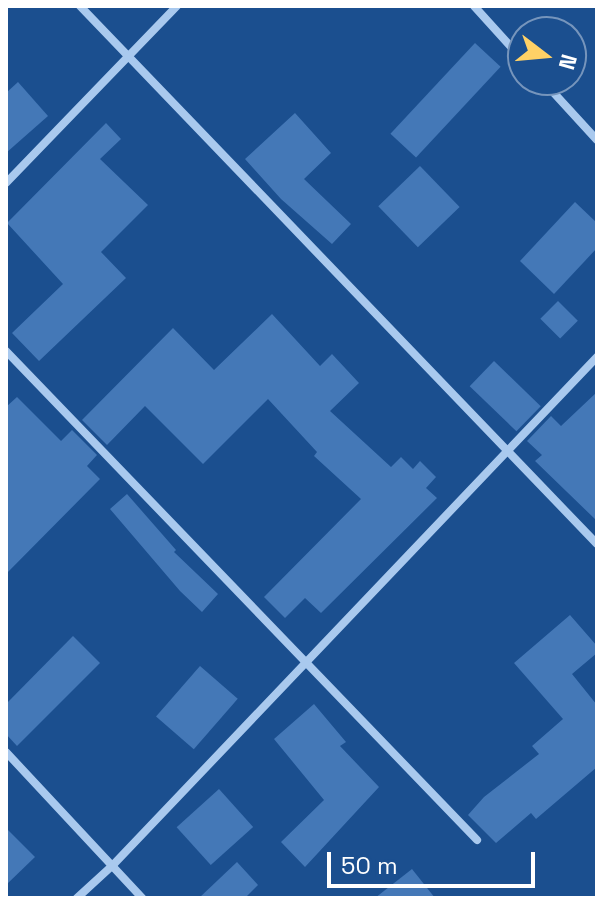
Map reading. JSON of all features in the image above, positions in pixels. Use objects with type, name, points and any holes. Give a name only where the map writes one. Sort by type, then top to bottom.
[{"type":"street","points":[[80,6],[597,544]]},
{"type":"street","points":[[6,183],[177,6]]},
{"type":"street","points":[[474,6],[507,42]]},
{"type":"street","points":[[557,96],[597,140]]},
{"type":"street","points":[[6,351],[477,840]]},
{"type":"street","points":[[77,898],[113,865],[597,357]]},
{"type":"street","points":[[6,752],[142,898]]},
{"type":"building","points":[[475,43],[501,67],[416,158],[390,134]]},
{"type":"building","points":[[18,82],[48,116],[6,153],[6,93]]},
{"type":"building","points":[[295,113],[331,153],[304,179],[351,224],[332,244],[281,199],[245,159]]},
{"type":"building","points":[[106,123],[121,139],[100,159],[148,205],[101,252],[126,278],[39,361],[12,333],[63,284],[7,223]]},
{"type":"building","points":[[420,166],[460,207],[418,247],[378,206]]},
{"type":"building","points":[[575,202],[597,223],[597,248],[554,294],[520,261]]},
{"type":"building","points":[[558,301],[578,321],[560,338],[540,319]]},
{"type":"building","points":[[272,314],[320,366],[332,354],[359,383],[330,411],[391,467],[401,457],[413,469],[420,461],[436,477],[426,488],[437,498],[321,613],[305,598],[285,618],[264,597],[361,499],[314,456],[317,452],[268,399],[203,464],[145,406],[107,445],[82,420],[173,328],[214,370]]},
{"type":"building","points":[[494,361],[541,406],[516,431],[470,386]]},
{"type":"building","points":[[597,392],[597,521],[535,461],[542,455],[527,441],[551,416],[561,426]]},
{"type":"building","points":[[17,397],[61,441],[72,430],[97,455],[87,466],[100,479],[6,574],[6,407]]},
{"type":"building","points":[[127,494],[176,550],[174,552],[218,594],[202,612],[180,591],[110,509]]},
{"type":"building","points":[[570,615],[597,646],[597,653],[572,674],[597,705],[597,767],[536,819],[531,813],[496,843],[468,815],[484,797],[539,754],[532,746],[563,719],[514,663]]},
{"type":"building","points":[[73,636],[100,663],[17,746],[6,734],[6,704]]},
{"type":"building","points":[[200,666],[238,699],[194,749],[156,717]]},
{"type":"building","points":[[314,704],[346,742],[340,746],[379,787],[305,867],[281,842],[324,800],[274,739]]},
{"type":"building","points":[[219,789],[253,827],[211,865],[177,827]]},
{"type":"building","points":[[6,828],[35,857],[6,885]]},
{"type":"building","points":[[237,862],[258,885],[245,898],[199,898]]},
{"type":"building","points":[[412,869],[435,898],[375,898]]}]
